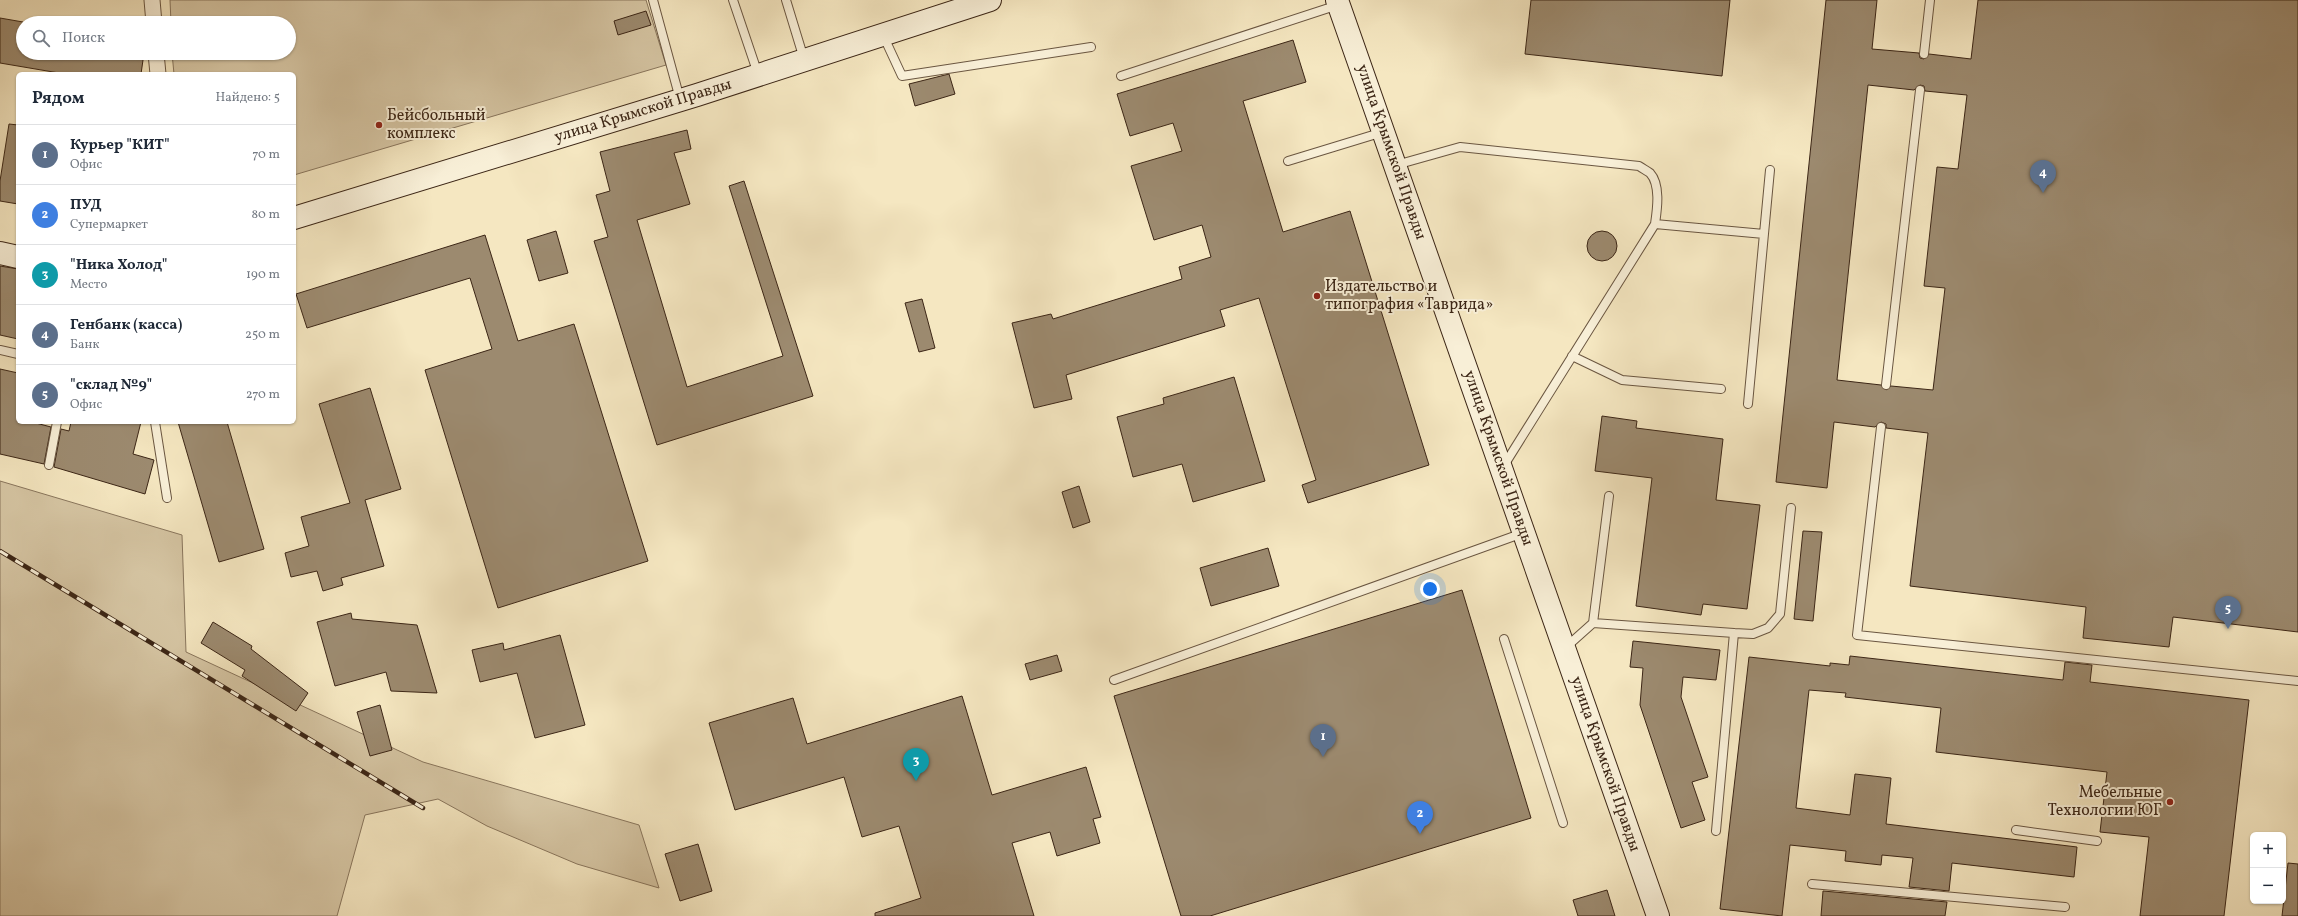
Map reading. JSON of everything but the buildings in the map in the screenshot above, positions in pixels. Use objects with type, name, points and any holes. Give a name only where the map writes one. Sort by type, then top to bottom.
[{"type":"street","points":[[152,0],[153,16]]},
{"type":"street","name":"улица Крымской Правды","points":[[296,217],[680,100],[990,0]]},
{"type":"street","name":"улица Крымской Правды","points":[[1338,2],[1658,916]]},
{"type":"street","points":[[157,60],[158,72]]},
{"type":"street","points":[[0,253],[16,257]]},
{"type":"lane","points":[[653,0],[680,100]]},
{"type":"lane","points":[[733,0],[758,75]]},
{"type":"lane","points":[[786,0],[804,60]]},
{"type":"lane","points":[[1924,54],[1930,0]]},
{"type":"lane","points":[[1121,76],[1338,2]]},
{"type":"lane","points":[[883,35],[902,76],[1091,47]]},
{"type":"lane","points":[[1886,385],[1920,90]]},
{"type":"lane","points":[[1288,162],[1383,131]]},
{"type":"lane","points":[[1395,165],[1460,147],[1639,166],[1650,174],[1655,184],[1657,207],[1655,224],[1502,469]]},
{"type":"lane","points":[[1748,404],[1770,170]]},
{"type":"lane","points":[[1655,224],[1764,234]]},
{"type":"lane","points":[[0,350],[16,354]]},
{"type":"lane","points":[[1572,356],[1622,380],[1720,389]]},
{"type":"lane","points":[[49,464],[57,424]]},
{"type":"lane","points":[[155,424],[167,498]]},
{"type":"lane","points":[[1881,428],[1857,635],[2298,681]]},
{"type":"lane","points":[[1565,649],[1593,623],[1609,496]]},
{"type":"lane","points":[[1593,623],[1753,634],[1768,628],[1780,614],[1791,508]]},
{"type":"lane","points":[[1114,680],[1524,532]]},
{"type":"lane","points":[[1716,831],[1734,633]]},
{"type":"lane","points":[[1504,639],[1563,823]]},
{"type":"lane","points":[[2016,830],[2097,841]]},
{"type":"lane","points":[[1812,884],[2065,907]]},
{"type":"shaded area","name":"Бейсбольный комплекс","points":[[170,0],[646,0],[666,65],[296,174],[296,72],[174,72],[173,60],[296,60],[296,16],[171,16]]},
{"type":"shaded area","points":[[0,481],[182,535],[186,652],[423,762],[639,825],[659,888],[577,864],[487,826],[438,799],[365,815],[337,916],[0,916]]},
{"type":"railway","points":[[0,551],[423,808]]},
{"type":"place","name":"Бейсбольный комплекс","points":[[379,125]]},
{"type":"place","name":"Генбанк (касса)","points":[[2043,193]]},
{"type":"place","name":"Издательство и типография «Таврида»","points":[[1317,296]]},
{"type":"place","name":"\"склад №9\"","points":[[2228,629]]},
{"type":"place","name":"Курьер \"КИТ\"","points":[[1323,757]]},
{"type":"place","name":"\"Ника Холод\"","points":[[916,781]]},
{"type":"place","name":"Мебельные Технологии ЮГ","points":[[2170,802]]},
{"type":"place","name":"ПУД","points":[[1420,834]]}]
